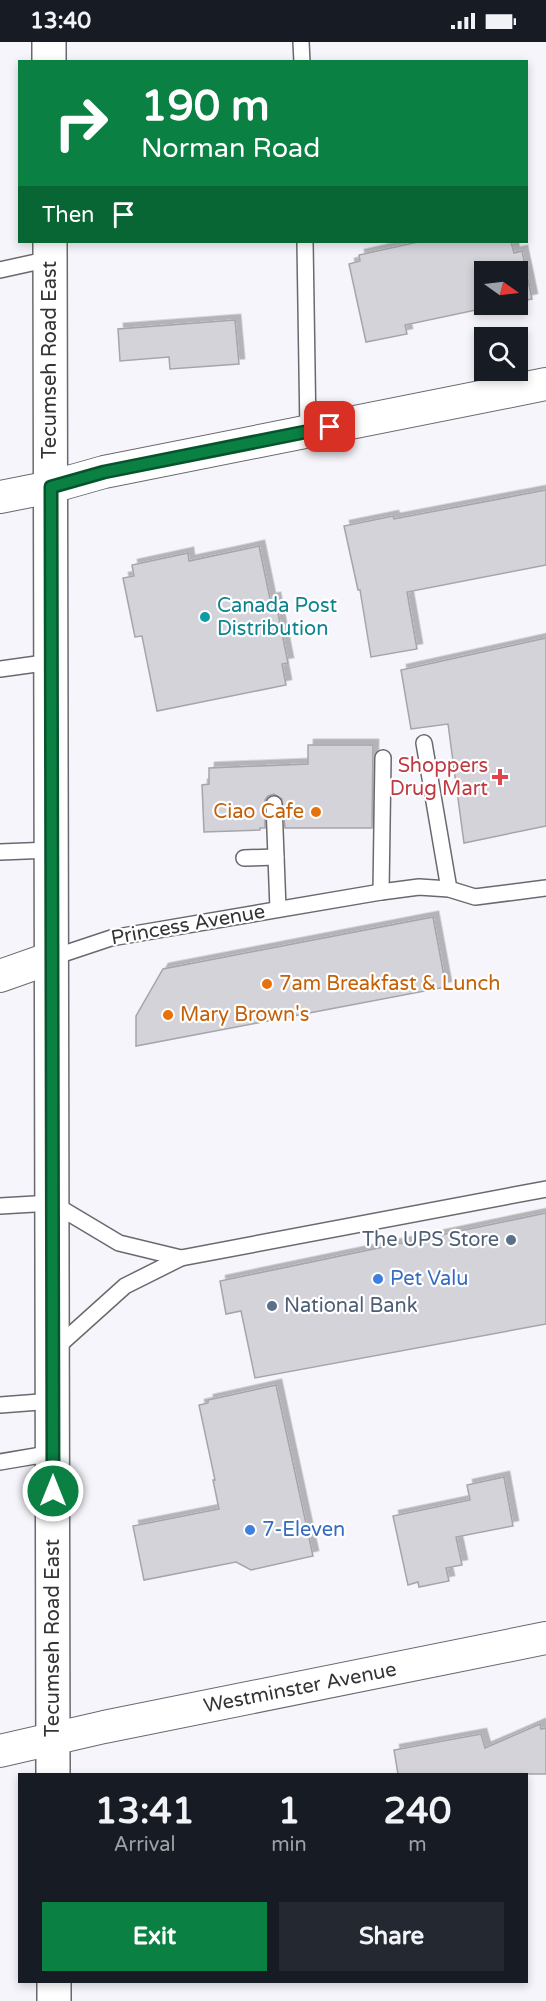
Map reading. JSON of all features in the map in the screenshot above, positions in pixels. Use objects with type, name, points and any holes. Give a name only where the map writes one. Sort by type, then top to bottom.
[{"type":"main road","points":[[49,42],[49,60]]},
{"type":"main road","name":"Tecumseh Road East","points":[[50,250],[53,1773]]},
{"type":"main road","points":[[54,1983],[54,2001]]},
{"type":"street","points":[[0,497],[51,487],[104,472],[546,384]]},
{"type":"street","name":"Princess Avenue","points":[[0,976],[51,958]]},
{"type":"street","name":"Westminster Avenue","points":[[0,1751],[53,1738],[546,1638]]},
{"type":"lane","points":[[301,42],[302,60]]},
{"type":"lane","points":[[305,243],[308,432]]},
{"type":"lane","points":[[0,270],[50,250]]},
{"type":"lane","points":[[0,669],[51,662]]},
{"type":"lane","points":[[424,743],[448,889]]},
{"type":"lane","points":[[381,891],[383,758]]},
{"type":"lane","points":[[274,804],[278,909]]},
{"type":"lane","points":[[0,852],[51,850]]},
{"type":"lane","points":[[244,858],[276,856]]},
{"type":"lane","name":"Princess Avenue","points":[[51,958],[111,938],[381,891],[419,887],[448,889],[475,897],[546,888]]},
{"type":"lane","points":[[53,1351],[125,1286],[181,1258],[546,1189]]},
{"type":"lane","points":[[0,1206],[52,1203],[119,1244],[181,1258]]},
{"type":"lane","points":[[0,1405],[53,1401]]},
{"type":"lane","points":[[0,1462],[53,1453]]},
{"type":"building","points":[[413,243],[511,243],[514,253],[522,251],[524,261],[474,261],[474,310],[405,325],[407,334],[366,342],[349,264],[360,261],[359,255]]},
{"type":"building","points":[[528,280],[532,299],[528,300]]},
{"type":"building","points":[[235,320],[239,364],[170,369],[169,357],[120,361],[118,329]]},
{"type":"building","points":[[546,490],[546,565],[407,592],[417,649],[371,657],[360,590],[358,590],[344,526],[393,516],[394,519]]},
{"type":"building","name":"Canada Post Distribution","points":[[259,546],[270,599],[275,598],[288,663],[282,664],[286,685],[157,711],[142,636],[135,637],[123,578],[134,576],[132,565],[188,553],[189,561]]},
{"type":"building","name":"Shoppers Drug Mart","points":[[546,638],[546,826],[464,843],[448,724],[411,729],[401,670]]},
{"type":"building","points":[[308,745],[373,745],[372,828],[285,828],[282,799],[274,794],[265,800],[265,828],[204,832],[202,785],[209,784],[209,768],[308,764]]},
{"type":"building","points":[[433,917],[446,987],[136,1046],[136,1016],[163,969]]},
{"type":"building","points":[[546,1213],[546,1324],[255,1378],[241,1311],[226,1314],[220,1281]]},
{"type":"building","points":[[276,1385],[313,1556],[251,1570],[236,1562],[144,1580],[133,1526],[219,1509],[199,1405],[208,1403],[208,1400]]},
{"type":"building","points":[[504,1477],[513,1526],[456,1537],[462,1565],[446,1568],[449,1581],[419,1587],[418,1582],[408,1585],[393,1516],[470,1500],[467,1485]]},
{"type":"building","points":[[540,1724],[541,1729],[546,1728],[546,1774],[398,1773],[394,1750],[481,1734],[485,1748]]},
{"type":"place","name":"Canada Post Distribution","points":[[205,617]]},
{"type":"place","name":"Shoppers Drug Mart","points":[[500,777]]},
{"type":"place","name":"Ciao Cafe","points":[[316,812]]},
{"type":"place","name":"7am Breakfast & Lunch","points":[[267,984]]},
{"type":"place","name":"Mary Brown's","points":[[168,1015]]},
{"type":"place","name":"The UPS Store","points":[[511,1240]]},
{"type":"place","name":"Pet Valu","points":[[378,1279]]},
{"type":"place","name":"National Bank","points":[[272,1306]]},
{"type":"place","name":"7-Eleven","points":[[250,1530]]},
{"type":"route","points":[[53,1491],[51,487],[104,472],[330,427]]}]
